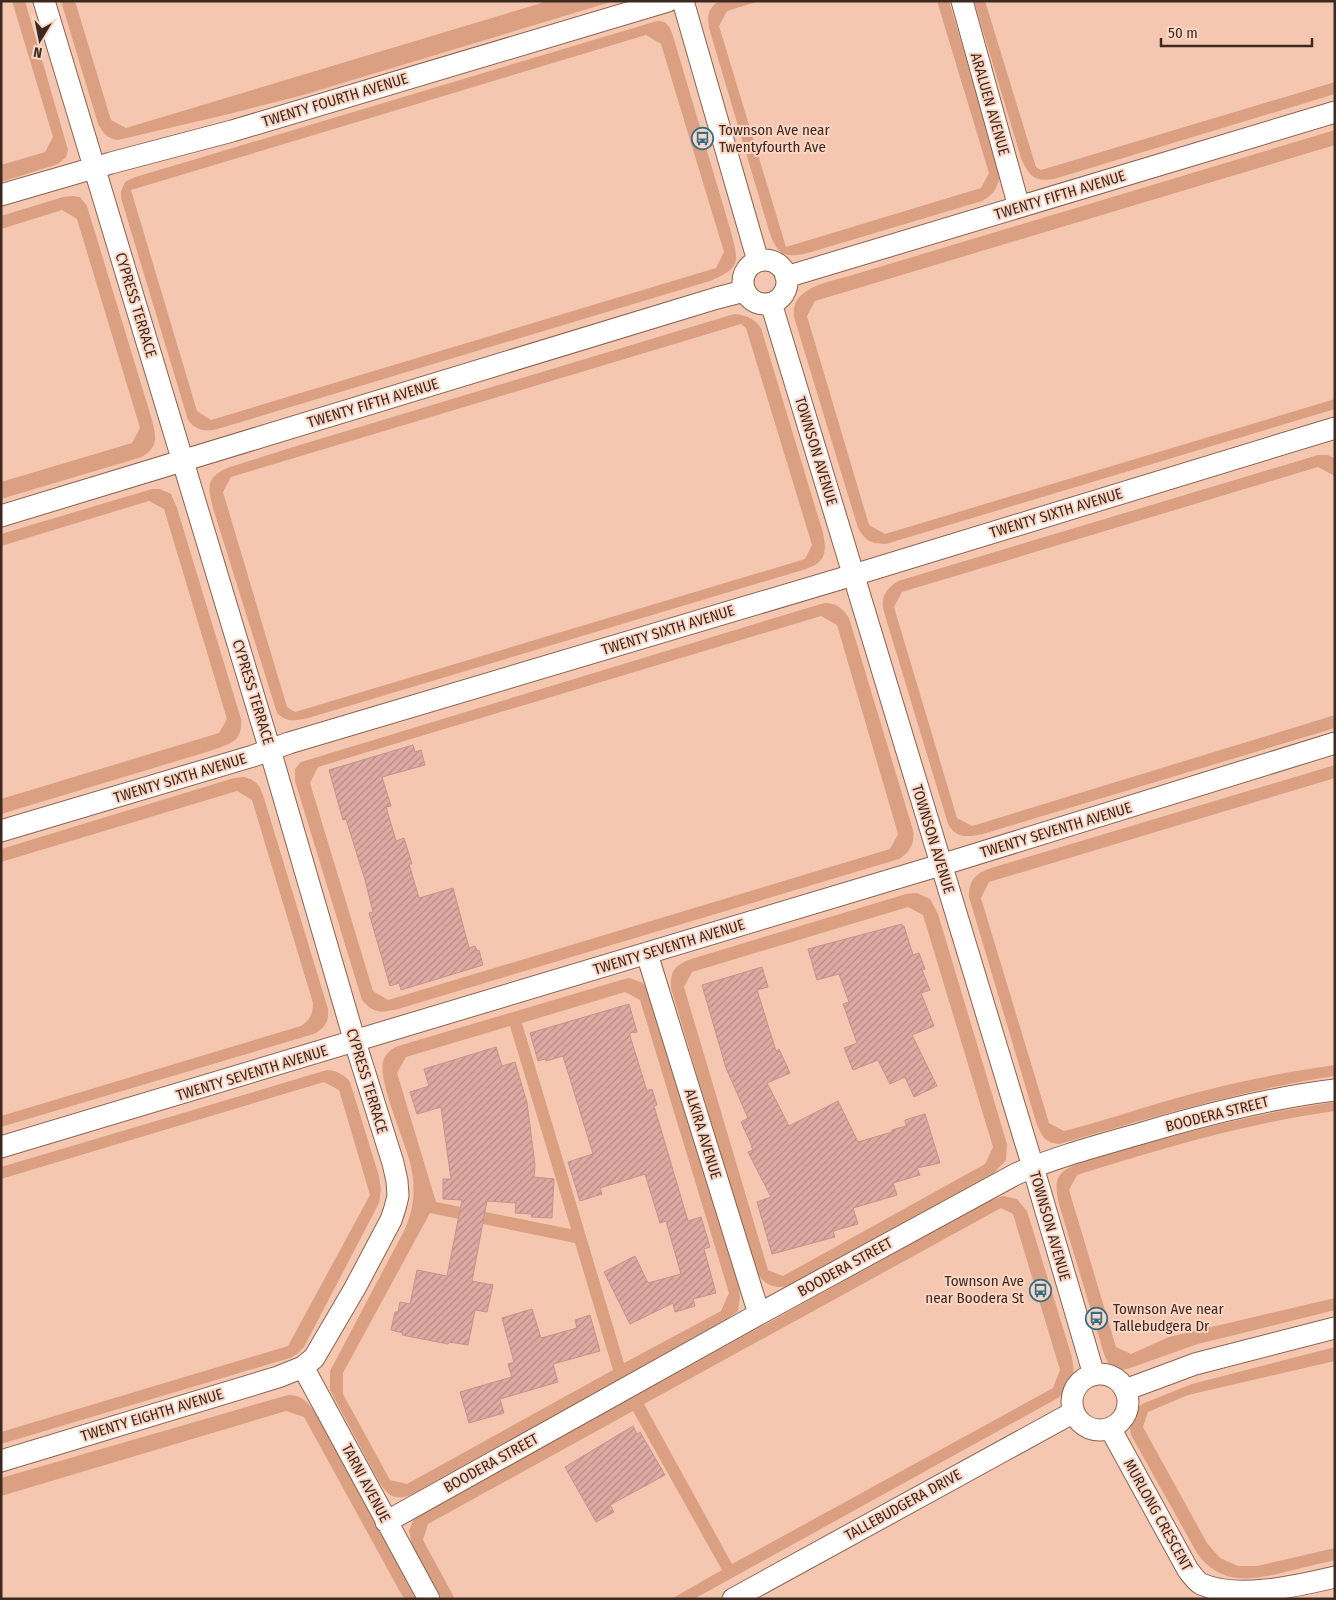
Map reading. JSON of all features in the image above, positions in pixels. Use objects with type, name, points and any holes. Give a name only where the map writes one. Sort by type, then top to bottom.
[{"type":"street","name":"CYPRESS TERRACE","points":[[44,1],[398,1182],[398,1196],[391,1220],[314,1358],[303,1368]]},
{"type":"street","name":"TWENTY FOURTH AVENUE","points":[[1,196],[94,168],[232,131],[668,1]]},
{"type":"street","points":[[683,1],[758,261]]},
{"type":"street","name":"ARALUEN AVENUE","points":[[962,1],[1019,207]]},
{"type":"street","name":"TWENTY FIFTH AVENUE","points":[[786,277],[1335,112]]},
{"type":"street","points":[[758,261],[772,261],[778,265],[786,277],[785,290],[772,303],[758,303],[744,291],[743,276],[747,269],[758,261]]},
{"type":"street","name":"TWENTY FIFTH AVENUE","points":[[1,516],[744,291]]},
{"type":"street","name":"TOWNSON AVENUE","points":[[772,303],[1094,1375]]},
{"type":"street","name":"TWENTY SIXTH AVENUE","points":[[1,832],[1335,428]]},
{"type":"street","name":"TWENTY SEVENTH AVENUE","points":[[1,1147],[941,865],[1335,742]]},
{"type":"street","name":"ALKIRA AVENUE","points":[[647,954],[759,1314]]},
{"type":"street","name":"BOODERA STREET","points":[[386,1522],[759,1314],[1033,1167],[1086,1149],[1204,1115],[1247,1105],[1335,1090]]},
{"type":"street","points":[[1125,1390],[1195,1364],[1335,1328]]},
{"type":"street","name":"TWENTY EIGHTH AVENUE","points":[[1,1461],[303,1368]]},
{"type":"street","name":"TARNI AVENUE","points":[[303,1368],[429,1599]]},
{"type":"street","points":[[1103,1374],[1120,1382],[1128,1398],[1124,1416],[1118,1423],[1102,1430],[1093,1429],[1078,1419],[1072,1403],[1073,1393],[1078,1385],[1085,1378],[1094,1375],[1103,1374]]},
{"type":"street","name":"TALLEBUDGERA DRIVE","points":[[732,1599],[1074,1412]]},
{"type":"street","name":"MURLONG CRESCENT","points":[[1110,1428],[1188,1570],[1200,1584],[1214,1591],[1234,1595],[1256,1595],[1335,1577]]},
{"type":"shaded area","points":[[12,1],[25,1],[68,150],[66,157],[58,164],[1,182],[1,165],[45,152],[53,137]]},
{"type":"shaded area","points":[[61,1],[75,1],[111,120],[126,128],[548,1],[614,1],[303,95],[118,140],[106,135],[98,124]]},
{"type":"shaded area","points":[[719,1],[759,1],[727,11],[719,26],[786,247],[981,188],[989,173],[937,1],[949,1],[1000,173],[995,190],[982,201],[808,253],[784,254],[776,247],[770,234],[709,28],[709,13]]},
{"type":"shaded area","points":[[974,1],[985,1],[1036,167],[1041,170],[1335,82],[1335,94],[1054,179],[1042,180],[1030,173],[1021,158]]},
{"type":"shaded area","points":[[657,21],[668,25],[673,36],[731,232],[736,257],[732,268],[710,281],[221,428],[203,430],[191,424],[188,420],[121,198],[121,191],[125,182],[135,177]],"holes":[[[646,35],[661,44],[724,252],[716,268],[211,420],[197,411],[131,190]]]},
{"type":"shaded area","points":[[1335,130],[1335,145],[815,301],[807,316],[869,525],[885,534],[1335,399],[1335,409],[886,544],[873,542],[863,536],[858,528],[794,317],[794,307],[798,298],[815,286]]},
{"type":"shaded area","points":[[63,197],[80,197],[87,206],[152,420],[155,441],[151,449],[142,457],[1,499],[1,482],[132,443],[140,428],[77,219],[62,210],[1,229],[1,216]]},
{"type":"shaded area","points":[[734,314],[742,315],[753,319],[761,328],[823,533],[825,551],[824,556],[818,563],[806,569],[312,717],[289,720],[277,713],[213,508],[209,489],[215,476],[227,468]],"holes":[[[741,324],[746,328],[812,545],[805,559],[295,712],[287,707],[223,492],[231,477]]]},
{"type":"shaded area","points":[[1318,455],[1327,455],[1335,458],[1335,478],[1318,467],[902,592],[894,607],[957,818],[972,826],[1335,715],[1335,728],[983,834],[963,836],[951,829],[884,612],[883,602],[885,594],[890,587],[898,581]]},
{"type":"shaded area","points":[[152,489],[160,489],[171,494],[177,508],[241,719],[240,733],[229,744],[210,751],[1,814],[1,799],[219,733],[227,719],[164,509],[149,501],[1,546],[1,534]]},
{"type":"shaded area","points":[[829,603],[839,607],[849,618],[913,830],[913,839],[909,850],[899,859],[398,1009],[378,1011],[370,1008],[362,1000],[295,781],[295,769],[301,762]],"holes":[[[821,616],[837,625],[898,834],[890,849],[388,1000],[373,991],[310,783],[318,767]]]},
{"type":"shaded area","points":[[1335,765],[1335,778],[989,882],[981,898],[1049,1123],[1064,1131],[1231,1084],[1335,1065],[1335,1076],[1230,1097],[1059,1144],[1046,1140],[1036,1122],[969,897],[970,886],[974,878],[981,872],[991,868]]},
{"type":"shaded area","points":[[244,777],[257,784],[264,798],[328,1009],[326,1024],[314,1034],[1,1127],[1,1116],[301,1026],[309,1019],[312,1014],[313,1003],[252,800],[237,791],[1,862],[1,849],[234,778]]},
{"type":"shaded area","points":[[917,893],[930,899],[938,914],[1007,1144],[1006,1160],[994,1173],[792,1285],[785,1287],[774,1286],[764,1282],[754,1266],[671,988],[673,972],[678,966],[691,959],[906,894]],"holes":[[[908,907],[923,915],[993,1147],[985,1164],[783,1276],[768,1270],[684,987],[692,972]]]},
{"type":"shaded area","points":[[629,978],[646,986],[663,1037],[738,1283],[740,1297],[738,1311],[722,1323],[411,1495],[395,1497],[384,1490],[330,1390],[330,1371],[404,1231],[412,1207],[414,1191],[411,1167],[388,1098],[383,1072],[384,1059],[389,1052],[398,1046]],"holes":[[[625,992],[640,1000],[729,1293],[721,1311],[624,1363],[522,1023]],[[510,1026],[571,1229],[436,1202],[397,1073],[406,1057]],[[430,1213],[575,1243],[613,1370],[407,1484],[390,1480],[343,1394],[343,1373]]]},
{"type":"shaded area","points":[[327,1070],[340,1073],[350,1082],[379,1176],[381,1189],[379,1203],[304,1347],[290,1358],[1,1444],[1,1432],[288,1346],[370,1195],[339,1090],[324,1082],[1,1179],[1,1167]]},
{"type":"shaded area","points":[[1335,1102],[1335,1111],[1269,1122],[1172,1146],[1077,1175],[1069,1190],[1116,1347],[1131,1354],[1169,1337],[1335,1298],[1335,1310],[1198,1344],[1127,1369],[1118,1370],[1112,1367],[1104,1354],[1059,1204],[1057,1186],[1060,1175],[1069,1167],[1085,1161],[1178,1135],[1272,1113]]},
{"type":"shaded area","points":[[1003,1196],[1017,1199],[1027,1211],[1073,1361],[1073,1373],[1070,1384],[1058,1398],[694,1599],[671,1599],[722,1570],[633,1411],[428,1524],[423,1540],[455,1599],[442,1599],[412,1545],[409,1531],[414,1518],[989,1201]],"holes":[[[1001,1208],[1013,1214],[1060,1370],[1053,1388],[732,1564],[644,1404]]]},
{"type":"shaded area","points":[[1335,1347],[1335,1361],[1188,1395],[1148,1412],[1143,1427],[1207,1543],[1220,1558],[1238,1566],[1257,1566],[1335,1548],[1335,1560],[1263,1577],[1239,1578],[1227,1576],[1206,1564],[1197,1553],[1131,1435],[1130,1425],[1132,1416],[1136,1409],[1144,1403],[1192,1384]]},
{"type":"shaded area","points":[[288,1395],[297,1396],[304,1400],[316,1414],[418,1599],[404,1599],[304,1417],[286,1411],[1,1496],[1,1478]]},
{"type":"building","points":[[413,745],[415,752],[421,750],[425,765],[382,777],[391,806],[386,807],[396,841],[404,838],[419,898],[453,888],[469,948],[475,946],[477,951],[479,950],[483,965],[401,990],[399,983],[390,986],[369,913],[373,912],[365,880],[346,819],[343,820],[329,770]]},
{"type":"building","points":[[902,924],[913,955],[919,953],[925,969],[922,970],[930,990],[921,993],[934,1026],[912,1035],[937,1086],[914,1097],[905,1077],[890,1084],[878,1060],[853,1070],[844,1048],[857,1043],[843,1004],[849,1002],[839,974],[817,980],[808,949]]},
{"type":"building","points":[[762,967],[768,987],[757,990],[776,1051],[779,1049],[790,1073],[767,1083],[789,1126],[838,1101],[858,1142],[892,1132],[892,1130],[906,1126],[905,1120],[925,1114],[940,1163],[917,1168],[920,1175],[893,1183],[897,1195],[853,1208],[858,1224],[833,1231],[835,1237],[772,1254],[757,1202],[771,1197],[748,1152],[753,1150],[741,1122],[748,1118],[726,1068],[702,985]]},
{"type":"building","points":[[629,1004],[637,1032],[630,1033],[630,1036],[647,1091],[652,1089],[657,1105],[654,1106],[688,1221],[701,1217],[710,1247],[704,1249],[716,1293],[693,1299],[695,1306],[675,1312],[673,1303],[630,1324],[604,1272],[635,1256],[648,1283],[681,1274],[666,1221],[660,1223],[645,1174],[600,1188],[602,1194],[580,1201],[568,1162],[593,1154],[563,1056],[546,1061],[545,1059],[538,1061],[530,1033]]},
{"type":"building","points":[[496,1047],[502,1066],[515,1062],[527,1103],[535,1165],[534,1177],[554,1179],[552,1218],[531,1217],[532,1214],[515,1213],[516,1203],[487,1201],[472,1281],[493,1285],[487,1312],[475,1310],[468,1345],[449,1342],[448,1344],[402,1335],[403,1333],[391,1330],[395,1312],[398,1312],[400,1302],[410,1304],[417,1270],[447,1276],[462,1200],[443,1199],[443,1179],[451,1179],[441,1107],[417,1114],[410,1092],[429,1086],[424,1069]]},
{"type":"building","points":[[532,1309],[541,1338],[577,1328],[575,1320],[590,1315],[600,1351],[553,1364],[558,1382],[500,1399],[504,1413],[469,1423],[460,1392],[512,1377],[508,1364],[514,1362],[502,1318]]},
{"type":"building","points":[[633,1426],[637,1434],[640,1432],[665,1475],[610,1505],[614,1512],[596,1522],[565,1467]]},
{"type":"place","name":"Townson Ave near Twentyfourth Ave","points":[[703,139]]},
{"type":"place","name":"Townson Ave near Boodera St","points":[[1040,1290]]},
{"type":"place","name":"Townson Ave near Tallebudgera Dr","points":[[1097,1318]]}]
